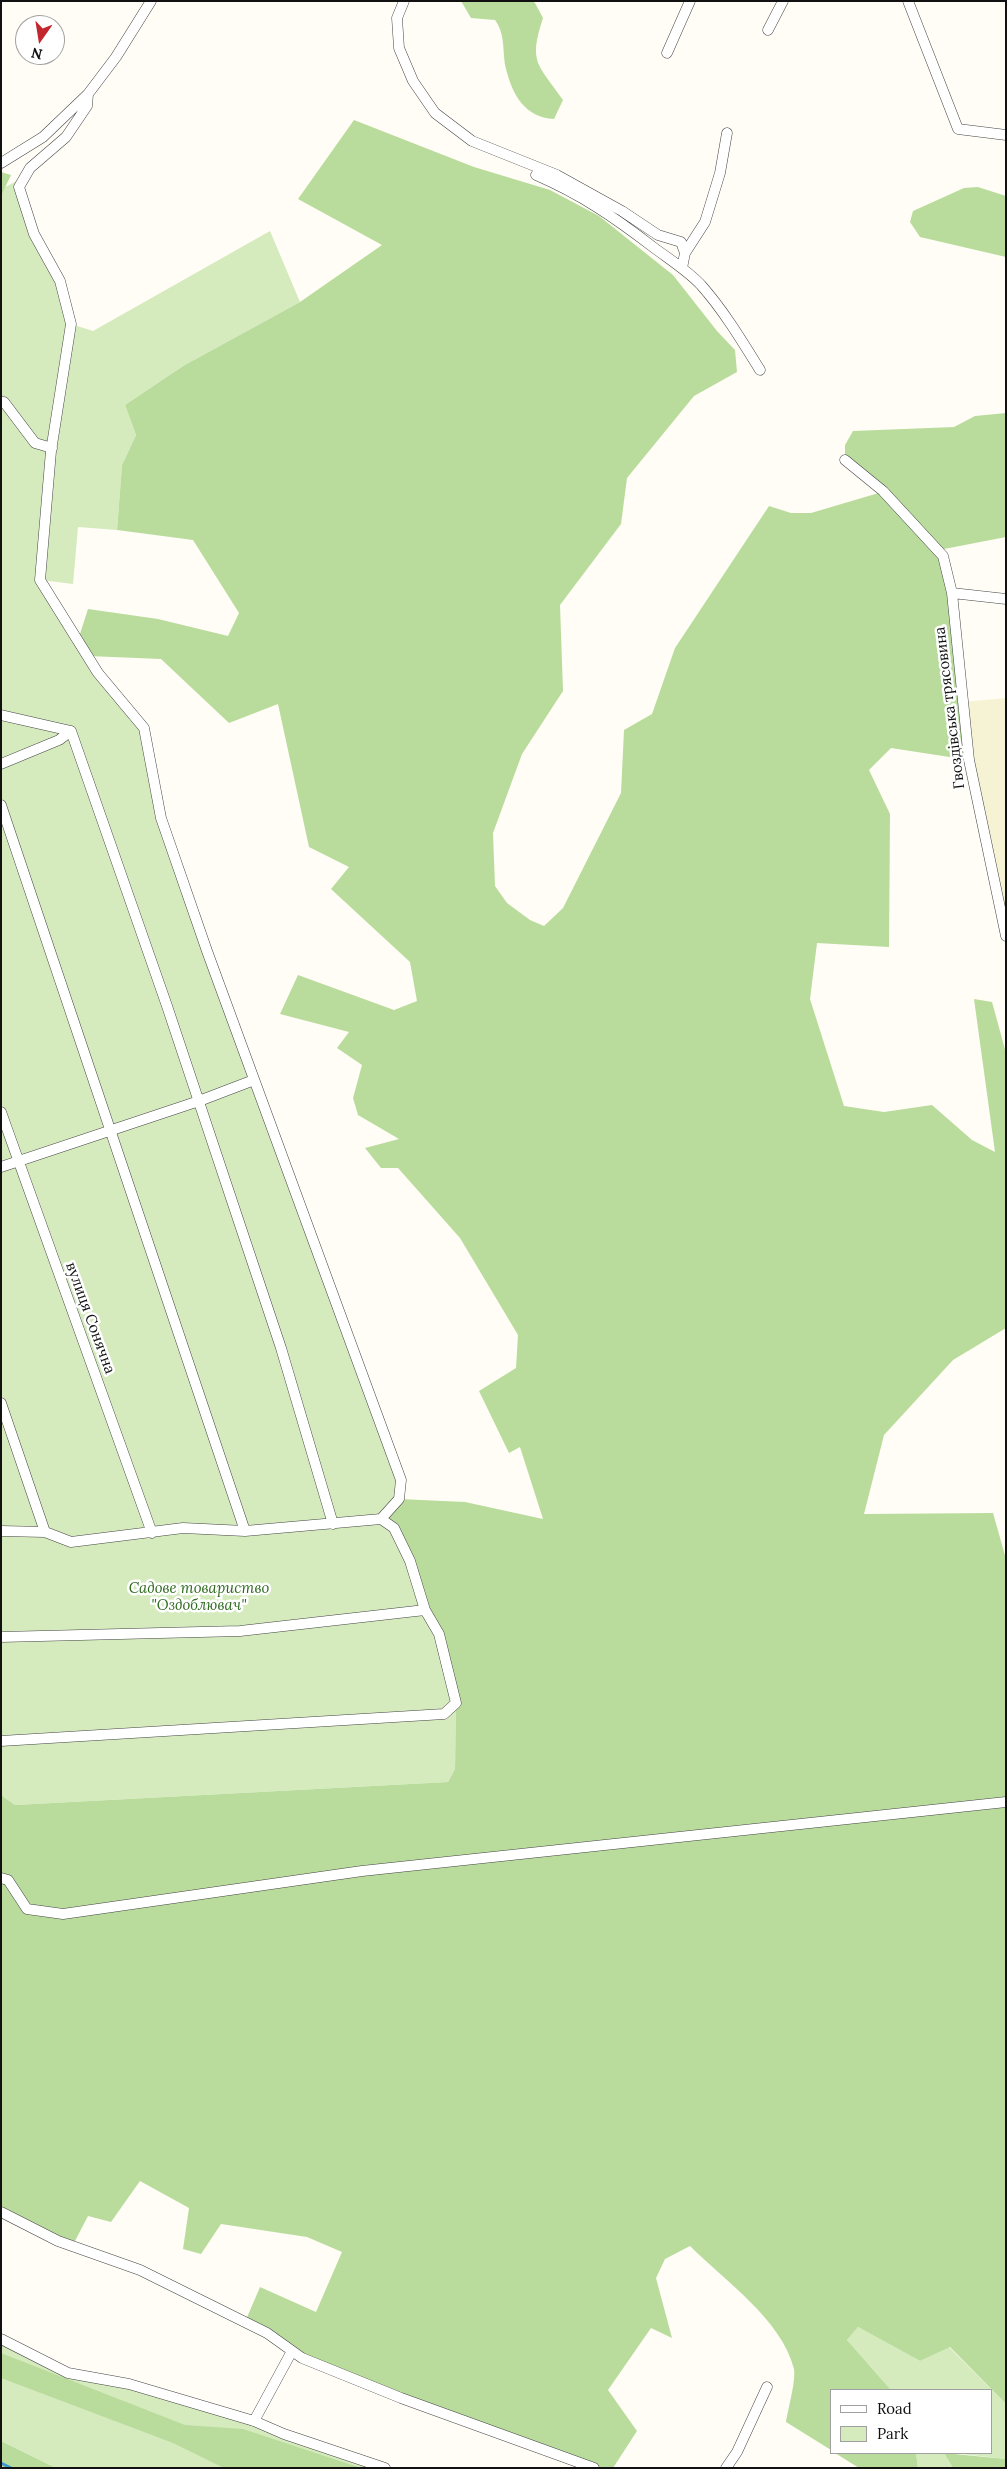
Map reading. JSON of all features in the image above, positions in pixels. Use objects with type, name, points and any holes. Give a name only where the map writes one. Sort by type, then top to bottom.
[{"type":"street","points":[[1,163],[43,138],[88,94],[116,57],[151,1]]},
{"type":"street","points":[[404,1],[397,18],[399,48],[413,81],[435,113],[472,141],[557,175],[622,211],[658,235],[681,242],[685,253]]},
{"type":"street","points":[[667,53],[690,1]]},
{"type":"street","points":[[768,30],[783,1]]},
{"type":"street","points":[[908,1],[958,129],[1006,134]]},
{"type":"street","points":[[88,94],[87,106],[66,137],[30,168],[19,187],[34,234],[60,281],[71,324],[52,448],[40,580],[98,673],[144,728],[161,818],[254,1080],[401,1480],[399,1499],[381,1519]]},
{"type":"street","points":[[682,268],[685,253],[705,222],[720,173],[728,133]]},
{"type":"street","points":[[536,175],[568,188],[601,208],[682,268],[700,285],[716,305],[760,370]]},
{"type":"street","points":[[1,402],[4,402],[35,443],[52,448]]},
{"type":"street","name":"Гвоздівська трясовина","points":[[845,460],[883,492],[943,556],[952,593],[969,760],[1006,936]]},
{"type":"street","points":[[952,593],[1006,599]]},
{"type":"street","points":[[1,715],[70,731]]},
{"type":"street","points":[[1,764],[59,740],[70,731]]},
{"type":"street","points":[[70,731],[199,1101],[281,1348],[333,1524]]},
{"type":"street","points":[[1,805],[245,1531]]},
{"type":"street","points":[[1,1167],[199,1101],[254,1080]]},
{"type":"street","name":"вулиця Сонячна","points":[[1,1112],[152,1533]]},
{"type":"street","points":[[1,1403],[45,1532]]},
{"type":"street","points":[[1,1531],[45,1532],[70,1542],[183,1528],[245,1531],[381,1519],[394,1528],[410,1561],[425,1610],[439,1634],[456,1703],[444,1714],[1,1740]]},
{"type":"street","points":[[1,1637],[240,1631],[425,1610]]},
{"type":"street","points":[[1,1878],[8,1880],[27,1909],[63,1914],[362,1871],[1006,1802]]},
{"type":"street","points":[[1,2212],[58,2241],[140,2270],[267,2333],[302,2358],[401,2398],[594,2468]]},
{"type":"street","points":[[1,2339],[68,2373],[129,2384],[254,2421],[284,2434],[385,2468]]},
{"type":"street","points":[[254,2421],[292,2350]]},
{"type":"street","points":[[726,2468],[737,2452],[767,2387]]},
{"type":"shaded area","points":[[1006,698],[1006,936],[963,702]]},
{"type":"green space","points":[[461,1],[533,1],[535,3],[543,18],[536,45],[538,62],[563,100],[554,119],[535,114],[522,103],[512,88],[509,79],[501,32],[495,20],[471,18]]},
{"type":"green space","points":[[354,120],[474,167],[550,190],[599,216],[673,275],[717,331],[735,350],[737,372],[694,396],[627,478],[621,524],[560,605],[563,691],[522,754],[493,833],[495,886],[507,903],[530,920],[544,926],[563,908],[621,793],[624,730],[652,714],[675,648],[769,506],[791,513],[811,513],[882,492],[845,460],[845,445],[853,431],[954,427],[975,416],[1006,413],[1006,537],[939,550],[943,556],[969,760],[891,748],[869,770],[890,814],[889,947],[817,943],[810,999],[844,1106],[884,1112],[932,1105],[972,1140],[995,1152],[974,999],[992,1002],[1006,1053],[1006,1328],[953,1360],[884,1435],[864,1514],[993,1513],[1006,1559],[1006,2404],[950,2347],[920,2361],[858,2327],[847,2340],[890,2389],[830,2389],[830,2449],[786,2422],[793,2388],[794,2369],[787,2351],[777,2334],[750,2302],[690,2246],[665,2259],[656,2278],[672,2338],[651,2328],[608,2390],[637,2431],[613,2468],[594,2468],[302,2358],[245,2322],[260,2287],[316,2312],[342,2252],[307,2237],[221,2224],[201,2254],[183,2249],[189,2208],[140,2181],[111,2222],[88,2216],[75,2241],[58,2241],[1,2212],[1,1795],[15,1805],[448,1782],[455,1769],[456,1703],[439,1634],[394,1528],[381,1519],[399,1499],[465,1502],[543,1519],[520,1447],[509,1453],[479,1391],[516,1368],[518,1335],[460,1238],[398,1168],[381,1168],[365,1148],[399,1139],[358,1115],[353,1098],[362,1065],[337,1048],[349,1032],[280,1014],[298,975],[394,1010],[417,1001],[410,962],[331,889],[349,867],[309,847],[278,704],[229,723],[161,659],[88,656],[78,640],[88,609],[158,619],[228,636],[239,613],[193,540],[117,530],[122,465],[136,435],[125,405],[183,366],[300,302],[382,245],[298,199]]},
{"type":"green space","points":[[1,172],[11,175],[1,196]]},
{"type":"green space","name":"Садове товариство \"Оздоблювач\"","points":[[21,179],[19,187],[60,281],[71,324],[93,331],[270,231],[300,302],[183,366],[125,405],[136,435],[122,465],[117,530],[78,527],[73,584],[41,580],[88,656],[144,728],[161,818],[401,1480],[394,1528],[439,1634],[456,1703],[455,1769],[448,1782],[15,1805],[1,1795],[1,189]]},
{"type":"green space","points":[[978,187],[1006,196],[1006,257],[920,237],[910,222],[913,211],[964,188]]},
{"type":"green space","points":[[858,2327],[920,2361],[949,2347],[991,2389],[890,2389],[847,2340]]},
{"type":"green space","points":[[1,2339],[68,2373],[129,2384],[385,2468],[56,2468],[1,2441]]},
{"type":"green space","points":[[1,2353],[185,2425],[243,2429],[361,2468],[224,2468],[173,2443],[1,2378]]},
{"type":"green space","points":[[992,2390],[1006,2404],[1006,2459],[962,2454],[992,2454]]},
{"type":"green space","points":[[1,2441],[56,2468],[1,2468]]},
{"type":"green space","points":[[837,2454],[916,2454],[918,2468],[859,2468]]},
{"type":"green space","points":[[916,2454],[945,2454],[953,2468],[918,2468]]},
{"type":"green space","points":[[945,2454],[1006,2459],[1006,2468],[953,2468]]},
{"type":"waterway","points":[[1,2463],[11,2468]]}]
